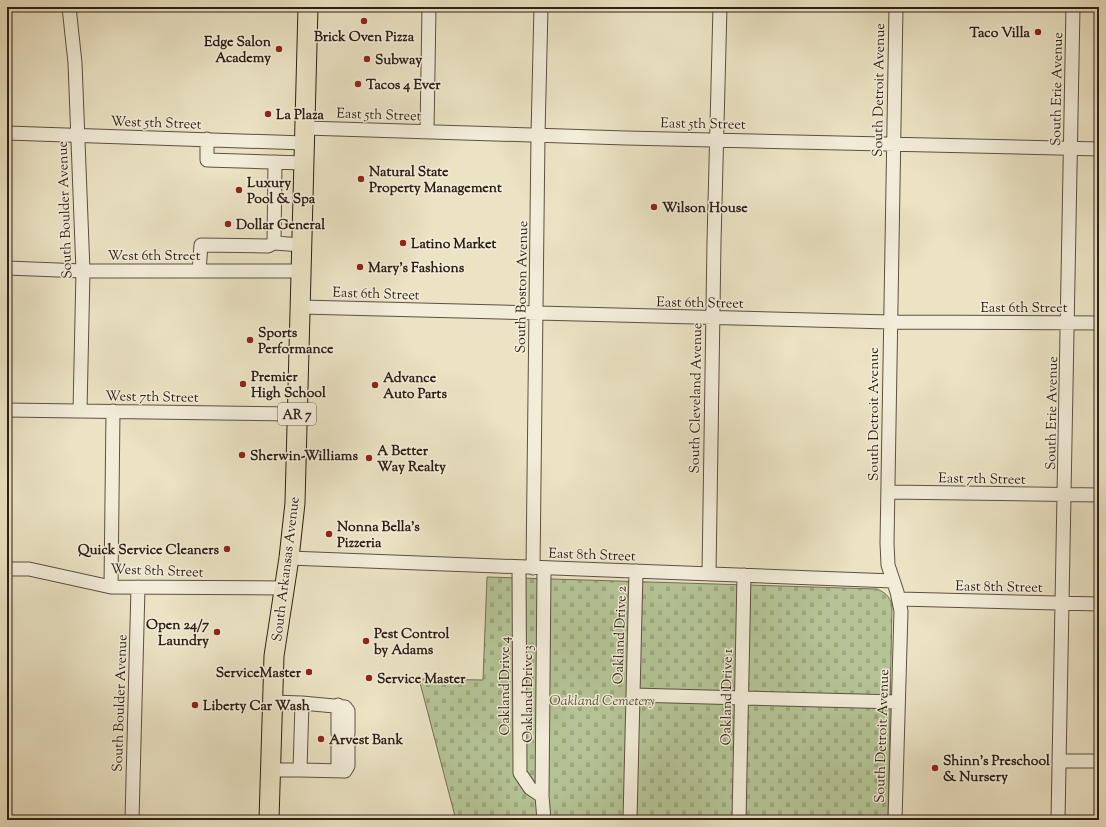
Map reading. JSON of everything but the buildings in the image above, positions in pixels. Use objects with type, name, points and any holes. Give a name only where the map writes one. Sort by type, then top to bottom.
[{"type":"highway","name":"South Arkansas Avenue","points":[[269,820],[274,656],[283,588],[289,558],[295,503],[308,7]]},
{"type":"street","name":"South Boulder Avenue","points":[[69,7],[75,63],[83,271],[80,411]]},
{"type":"street","points":[[427,132],[429,7]]},
{"type":"street","name":"South Boston Avenue","points":[[539,568],[537,314],[538,135],[542,7]]},
{"type":"street","name":"South Cleveland Avenue","points":[[709,574],[712,318],[720,7]]},
{"type":"street","name":"South Detroit Avenue","points":[[895,820],[901,611],[894,581],[888,565],[887,543],[896,7]]},
{"type":"street","name":"South Erie Avenue","points":[[1058,820],[1073,7]]},
{"type":"street","name":"East 5th Street","points":[[305,135],[427,132],[1099,149]]},
{"type":"street","name":"West 5th Street","points":[[7,133],[207,139],[305,135]]},
{"type":"street","points":[[207,139],[207,160],[304,163]]},
{"type":"street","points":[[274,243],[275,162]]},
{"type":"street","points":[[199,271],[201,245],[268,246],[274,243],[302,245]]},
{"type":"street","name":"West 6th Street","points":[[7,268],[83,271],[302,271]]},
{"type":"street","name":"East 6th Street","points":[[301,307],[890,322],[1099,323]]},
{"type":"street","name":"West 7th Street","points":[[7,410],[297,414]]},
{"type":"street","points":[[111,587],[113,411]]},
{"type":"street","name":"East 7th Street","points":[[889,492],[1065,496],[1099,495]]},
{"type":"street","name":"East 8th Street","points":[[289,558],[894,581]]},
{"type":"street","name":"Oakland Drive 4","points":[[519,567],[520,773],[530,788],[542,796]]},
{"type":"street","name":"Oakland Drive 3","points":[[539,568],[542,796],[544,820]]},
{"type":"street","name":"West 8th Street","points":[[7,569],[29,569],[111,587],[283,588]]},
{"type":"street","name":"Oakland Drive 2","points":[[630,820],[636,571]]},
{"type":"street","name":"Oakland Drive 1","points":[[739,820],[743,698],[744,575]]},
{"type":"street","name":"South Boulder Avenue","points":[[132,820],[138,588]]},
{"type":"street","name":"East 8th Street","points":[[899,599],[1099,604]]},
{"type":"street","points":[[633,695],[898,702]]},
{"type":"street","points":[[270,770],[340,771],[343,739],[348,711],[341,705],[272,702]]},
{"type":"street","points":[[300,770],[302,703]]},
{"type":"street","points":[[1059,761],[1099,761]]},
{"type":"green space","name":"Oakland Cemetery","points":[[487,577],[877,589],[883,592],[887,595],[892,605],[888,820],[456,820],[419,679],[483,680]]},
{"type":"place","name":"Brick Oven Pizza","points":[[364,21]]},
{"type":"place","name":"Taco Villa","points":[[1038,32]]},
{"type":"place","name":"Edge Salon Academy","points":[[279,49]]},
{"type":"place","name":"Subway","points":[[367,59]]},
{"type":"place","name":"Tacos 4 Ever","points":[[358,84]]},
{"type":"place","name":"La Plaza","points":[[268,114]]},
{"type":"place","name":"Natural State Property Management","points":[[361,179]]},
{"type":"place","name":"Luxury Pool & Spa","points":[[239,190]]},
{"type":"place","name":"Wilson House","points":[[654,207]]},
{"type":"place","name":"Dollar General","points":[[228,224]]},
{"type":"place","name":"Latino Market","points":[[403,243]]},
{"type":"place","name":"Mary's Fashions","points":[[360,267]]},
{"type":"place","name":"Sports Performance","points":[[250,340]]},
{"type":"place","name":"Premier High School","points":[[243,384]]},
{"type":"place","name":"Advance Auto Parts","points":[[375,385]]},
{"type":"place","name":"Sherwin-Williams","points":[[242,455]]},
{"type":"place","name":"A Better Way Realty","points":[[369,458]]},
{"type":"place","name":"Nonna Bella’s Pizzeria","points":[[329,534]]},
{"type":"place","name":"Quick Service Cleaners","points":[[227,549]]},
{"type":"place","name":"Open 24/7 Laundry","points":[[217,632]]},
{"type":"place","name":"Pest Control by Adams","points":[[366,641]]},
{"type":"place","name":"ServiceMaster","points":[[309,672]]},
{"type":"place","name":"Service Master","points":[[369,678]]},
{"type":"place","name":"Liberty Car Wash","points":[[195,705]]},
{"type":"place","name":"Arvest Bank","points":[[321,739]]},
{"type":"place","name":"Shinn's Preschool & Nursery","points":[[935,768]]}]
